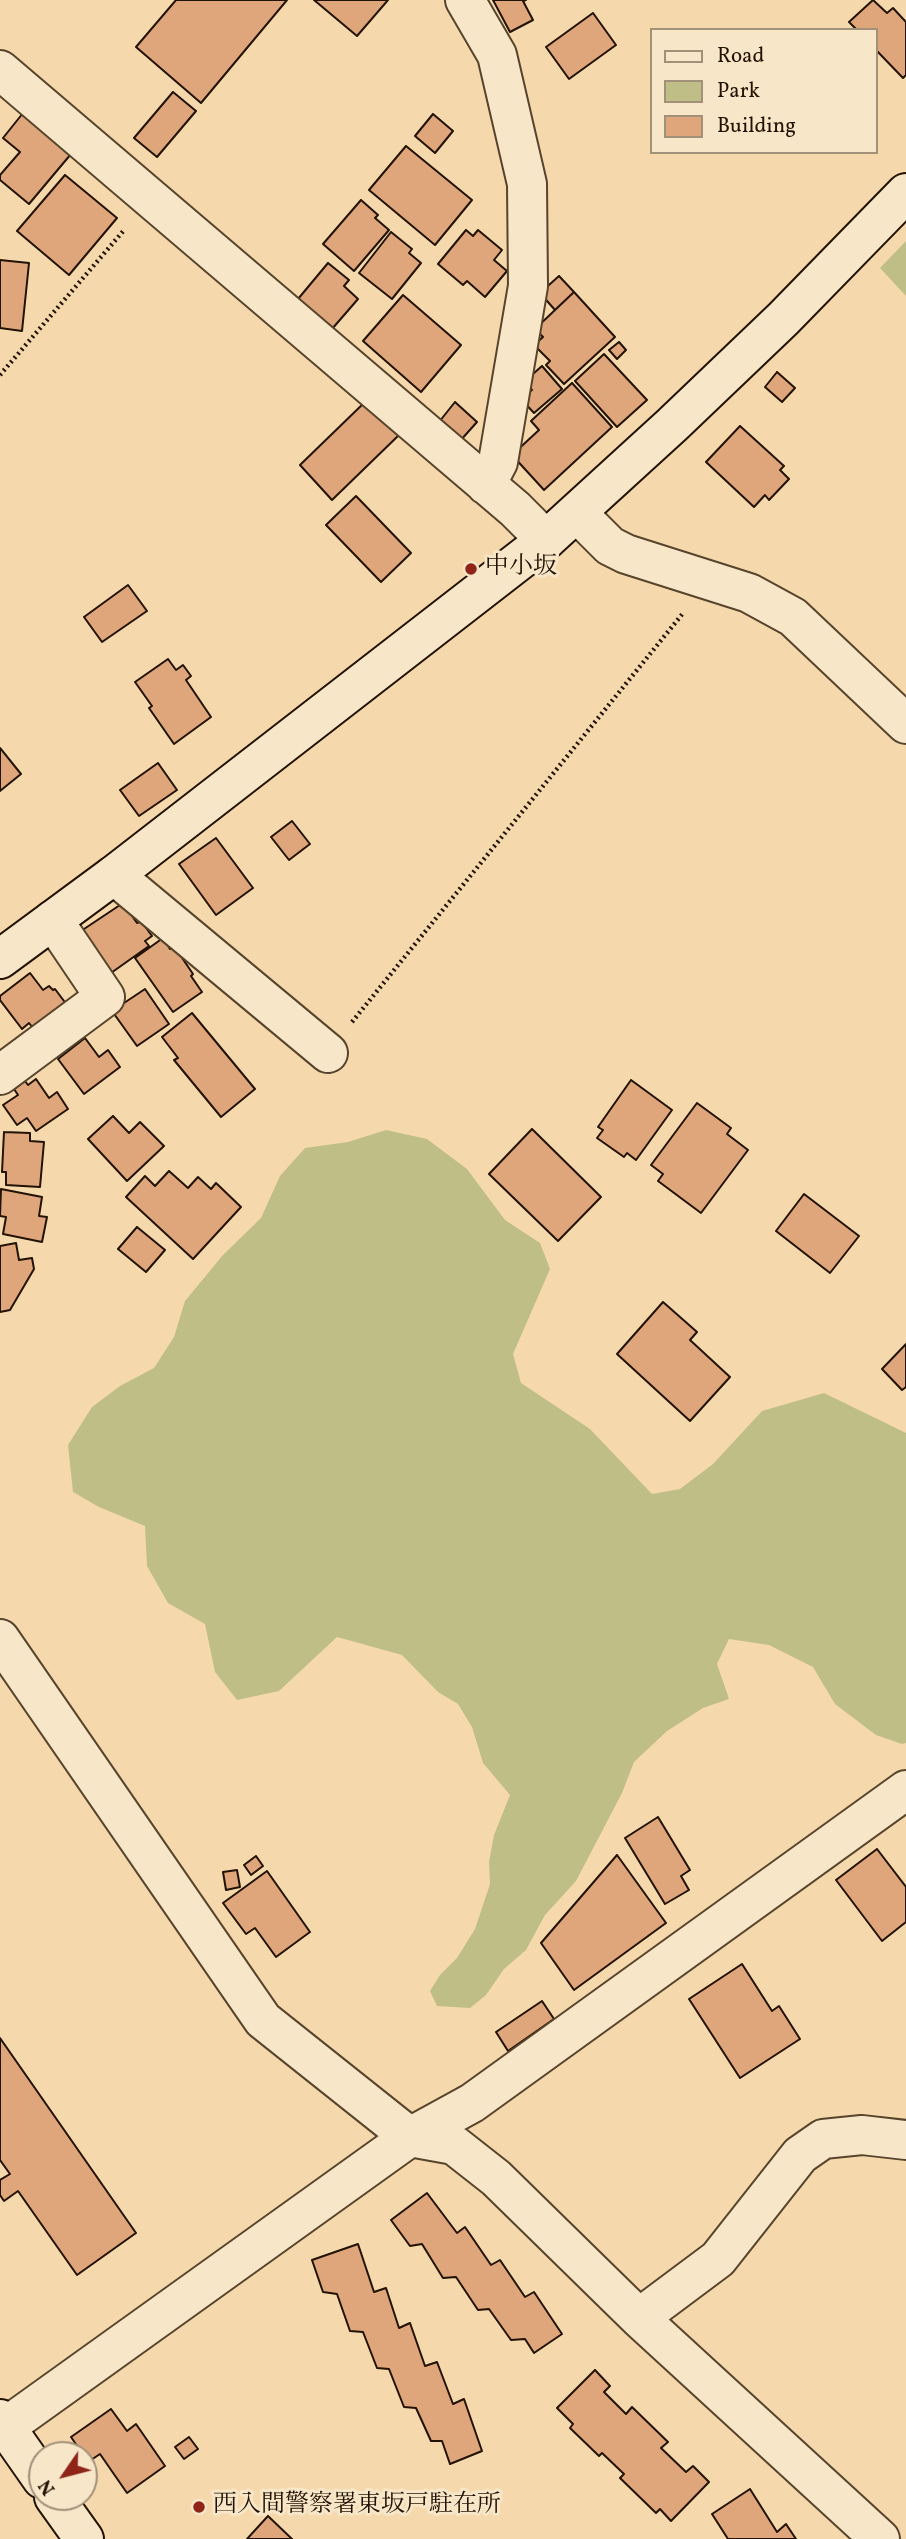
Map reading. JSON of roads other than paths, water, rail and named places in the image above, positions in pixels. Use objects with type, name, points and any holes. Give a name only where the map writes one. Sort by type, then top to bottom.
[{"type":"street","points":[[465,0],[497,55],[527,184],[528,286],[498,462],[486,485]]},
{"type":"street","points":[[0,70],[515,509],[546,540]]},
{"type":"street","points":[[0,959],[114,875],[546,540],[783,319],[906,193]]},
{"type":"street","points":[[577,513],[610,546],[626,554],[749,593],[793,617],[906,723]]},
{"type":"street","points":[[114,875],[328,1053]]},
{"type":"street","points":[[0,1075],[105,997],[53,919]]},
{"type":"street","points":[[0,1639],[262,2020],[410,2137],[454,2145],[496,2178],[639,2318],[880,2539]]},
{"type":"street","points":[[28,2460],[2,2425],[410,2137],[471,2103],[906,1790]]},
{"type":"street","points":[[639,2318],[718,2259],[800,2155],[823,2139],[862,2135],[906,2140]]},
{"type":"street","points":[[64,2511],[84,2539]]},
{"type":"place","name":"中小坂","points":[[471,569]]},
{"type":"place","name":"西入間警察署東坂戸駐在所","points":[[199,2507]]}]
